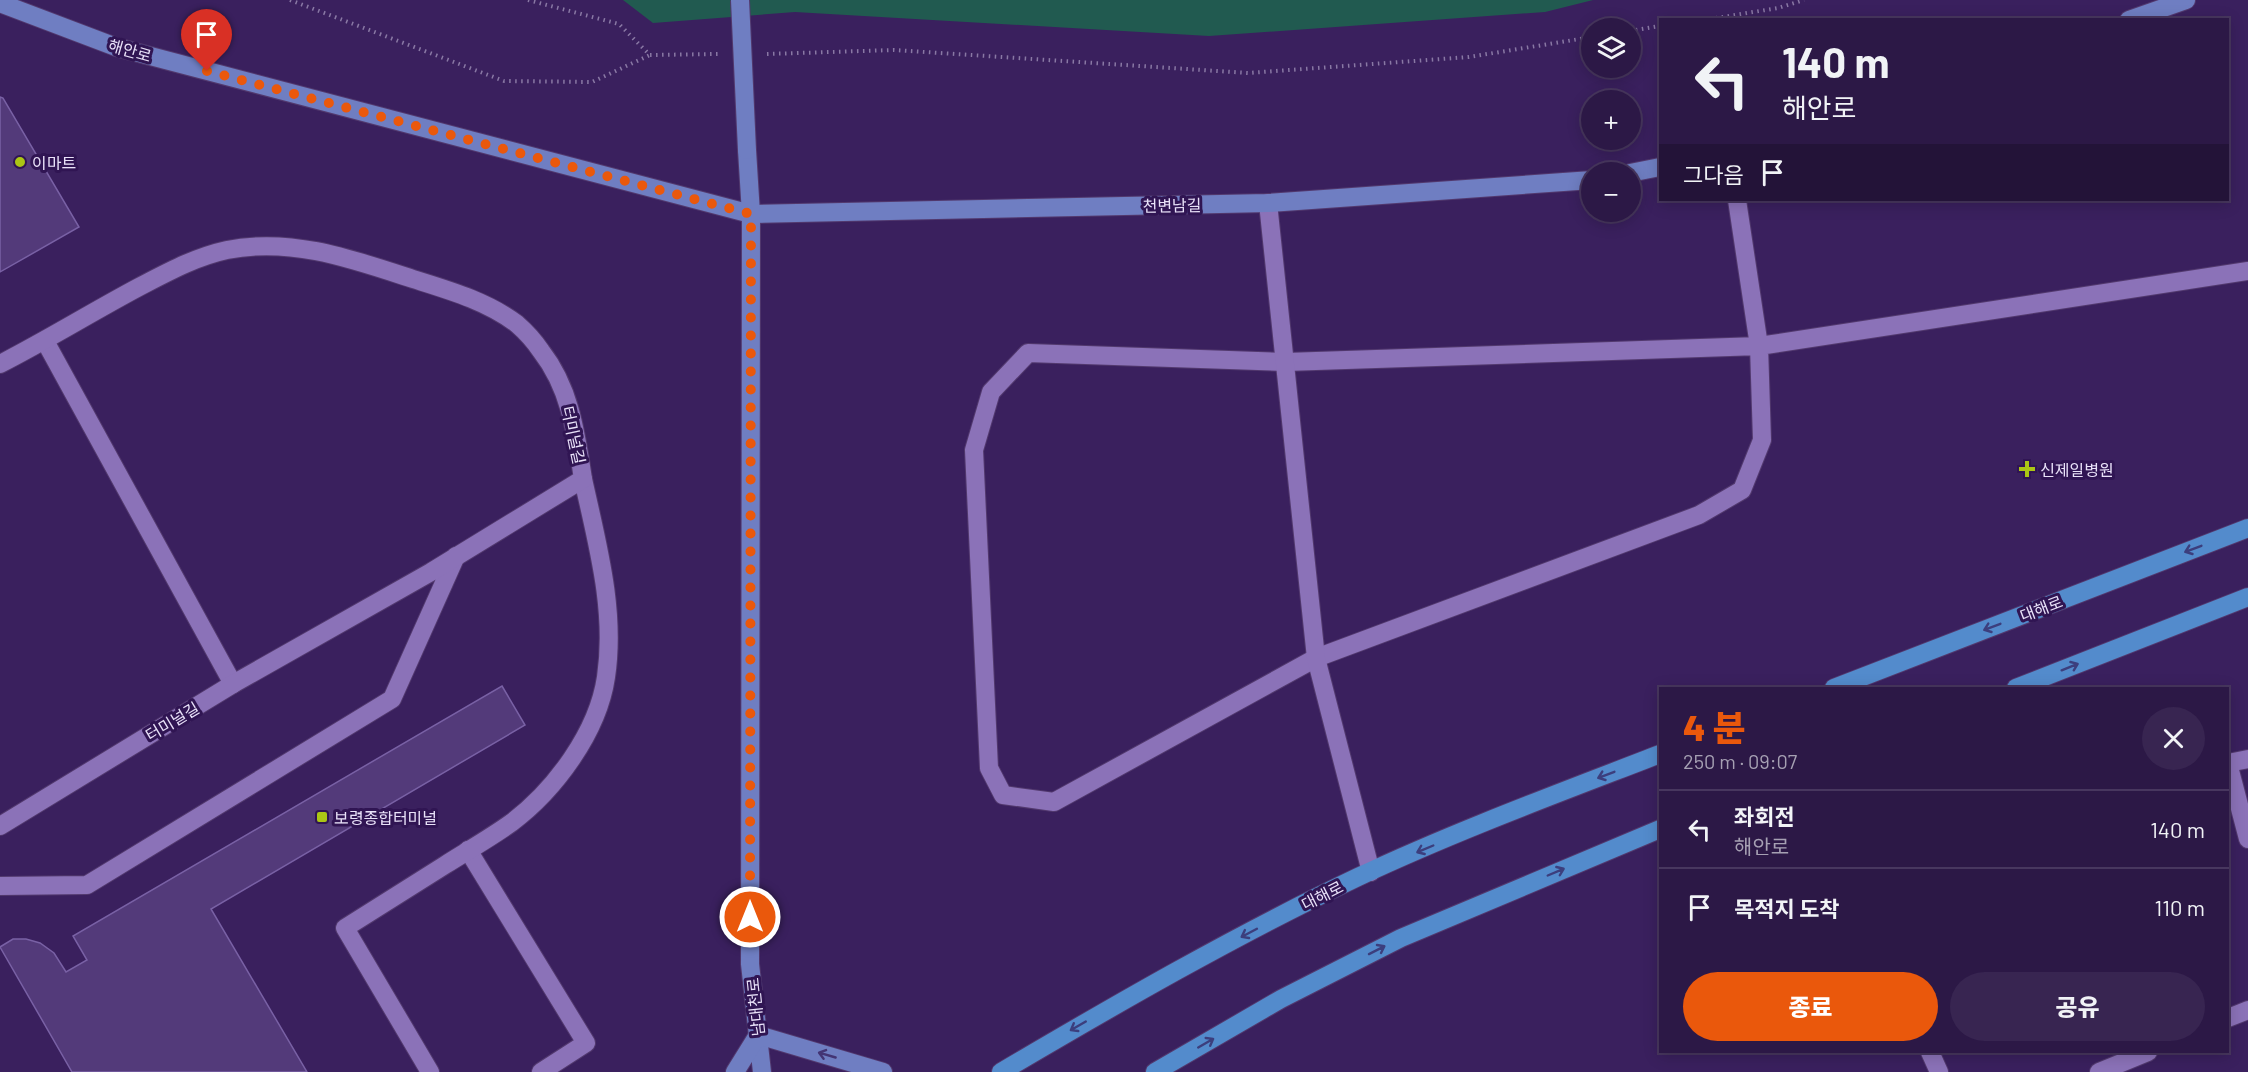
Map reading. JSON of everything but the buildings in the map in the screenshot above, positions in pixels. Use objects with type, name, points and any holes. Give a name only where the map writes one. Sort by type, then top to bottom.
[{"type":"main road","name":"남대천로","points":[[740,0],[751,214],[750,964],[762,1072]]},
{"type":"main road","points":[[2135,18],[2186,0]]},
{"type":"main road","name":"해안로","points":[[0,3],[116,47],[751,214]]},
{"type":"main road","points":[[1641,171],[1659,167]]},
{"type":"main road","name":"천변남길","points":[[751,214],[1268,203],[1581,181]]},
{"type":"main road","name":"대해로","points":[[1837,687],[2248,528]]},
{"type":"main road","points":[[2019,687],[2248,597]]},
{"type":"main road","name":"대해로","points":[[1001,1072],[1134,994],[1260,927],[1371,872],[1659,754]]},
{"type":"main road","points":[[1155,1072],[1281,999],[1401,938],[1659,829]]},
{"type":"main road","points":[[735,1072],[758,1035],[883,1072]]},
{"type":"street","points":[[1737,201],[1759,346],[1762,440],[1742,490],[1699,515],[1316,658],[1054,802],[1003,795],[989,768],[974,450],[991,392],[1028,353],[1286,362],[1759,346],[2248,271]]},
{"type":"street","points":[[1268,203],[1316,658],[1371,872]]},
{"type":"street","name":"터미널길","points":[[0,364],[186,262],[226,250],[260,245],[334,254],[452,291],[489,307],[518,325],[541,350],[558,375],[572,413],[583,479],[456,556],[233,684],[0,826]]},
{"type":"street","points":[[45,341],[233,684]]},
{"type":"street","points":[[430,1072],[345,928],[511,823],[550,786],[574,756],[596,710],[606,678],[608,639],[601,560],[583,479]]},
{"type":"street","points":[[0,886],[87,885],[392,699],[456,556]]},
{"type":"street","points":[[2229,763],[2248,759]]},
{"type":"street","points":[[2229,767],[2248,839]]},
{"type":"street","points":[[468,850],[586,1043],[541,1072]]},
{"type":"street","points":[[2229,1018],[2248,1010]]},
{"type":"street","points":[[1930,1053],[1939,1072]]},
{"type":"street","points":[[2099,1072],[2146,1053]]},
{"type":"path","points":[[290,0],[504,81],[592,82],[650,55],[721,54]]},
{"type":"path","points":[[528,0],[619,24],[650,55]]},
{"type":"path","points":[[1716,18],[1778,8],[1804,0]]},
{"type":"path","points":[[1641,29],[1659,26]]},
{"type":"path","points":[[756,54],[894,50],[1248,73],[1469,57],[1581,39]]},
{"type":"shaded area","points":[[623,0],[1593,0],[1545,12],[1209,36],[795,12],[653,23]]},
{"type":"place","name":"이마트","points":[[20,162]]},
{"type":"place","name":"신제일병원","points":[[2027,469]]},
{"type":"place","name":"보령종합터미널","points":[[322,817]]},
{"type":"route","points":[[207,71],[751,214],[750,917]]}]
